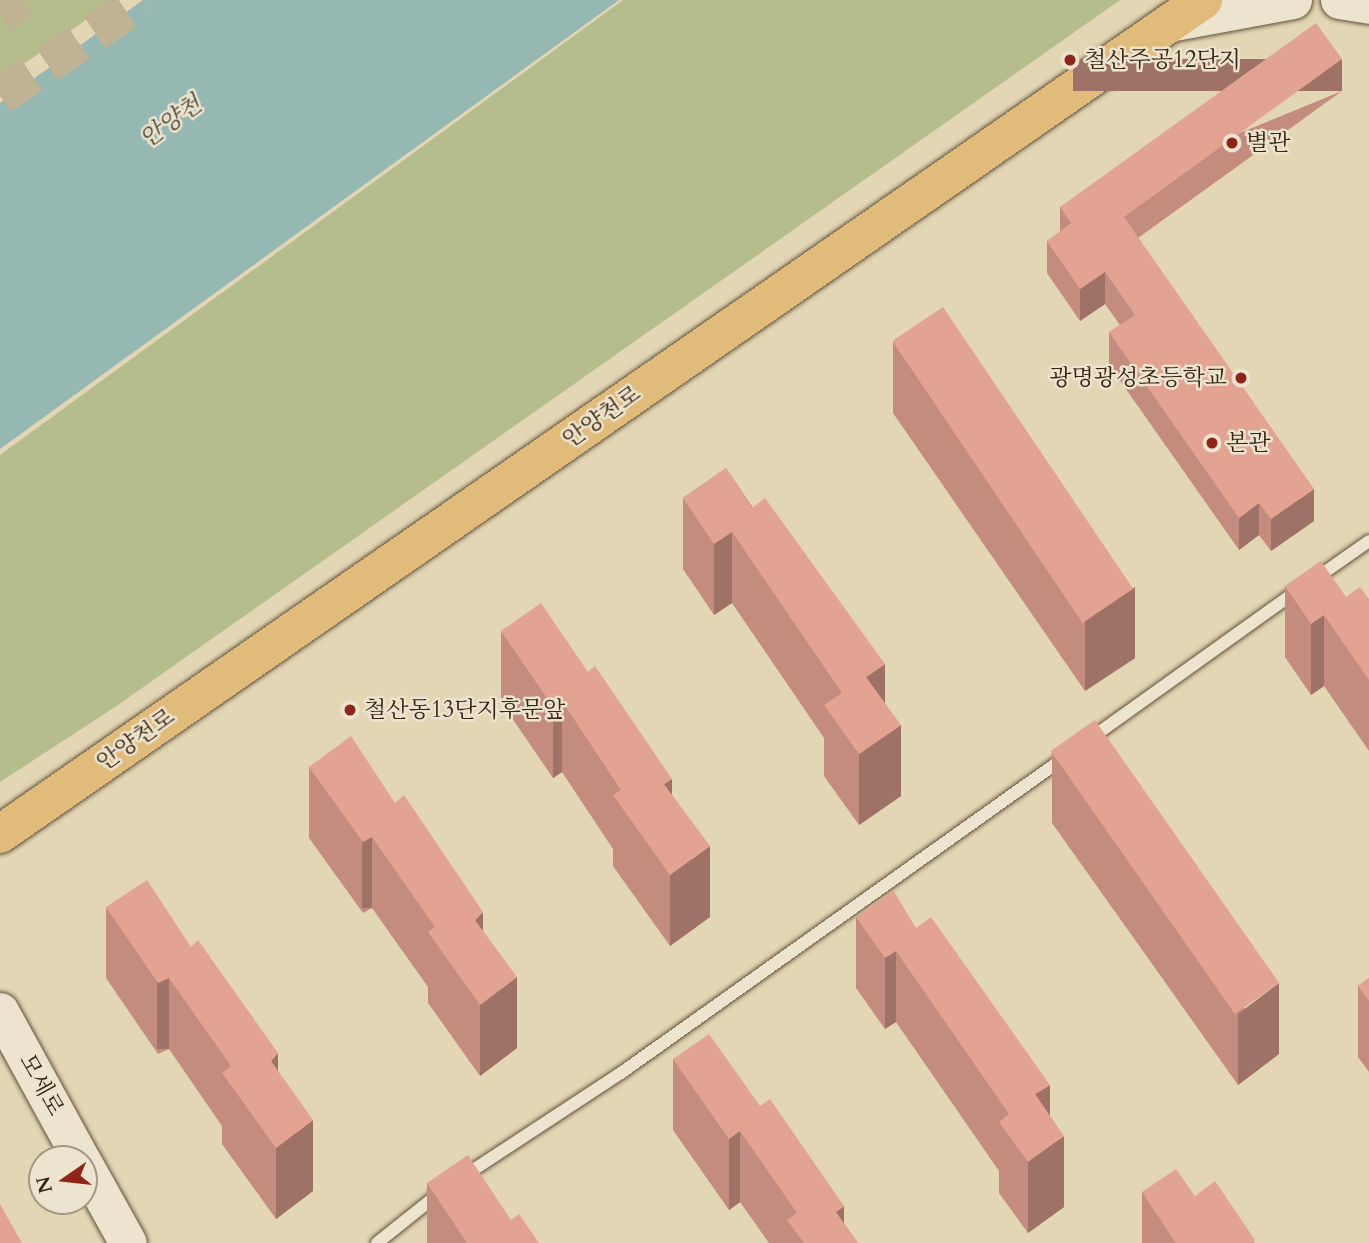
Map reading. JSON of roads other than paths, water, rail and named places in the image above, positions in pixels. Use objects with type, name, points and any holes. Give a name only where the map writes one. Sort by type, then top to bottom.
[{"type":"main road","name":"안양천로","points":[[0,834],[1188,11]]},
{"type":"street","points":[[1188,11],[1293,0]]},
{"type":"street","points":[[1339,0],[1369,5]]},
{"type":"street","name":"모세로","points":[[0,1011],[73,1145]]},
{"type":"street","points":[[98,1189],[128,1243]]},
{"type":"lane","points":[[377,1243],[450,1185],[621,1073],[1369,541]]},
{"type":"water","name":"안양천","points":[[143,0],[619,0],[0,449],[0,103]]},
{"type":"tunnel","points":[[0,15],[22,0]]},
{"type":"tunnel","points":[[0,96],[143,0]]},
{"type":"place","name":"철산주공12단지","points":[[1070,60]]},
{"type":"place","name":"별관","points":[[1232,143]]},
{"type":"place","name":"광명광성초등학교","points":[[1241,378]]},
{"type":"place","name":"본관","points":[[1212,443]]},
{"type":"place","name":"철산동13단지후문앞","points":[[350,710]]}]
